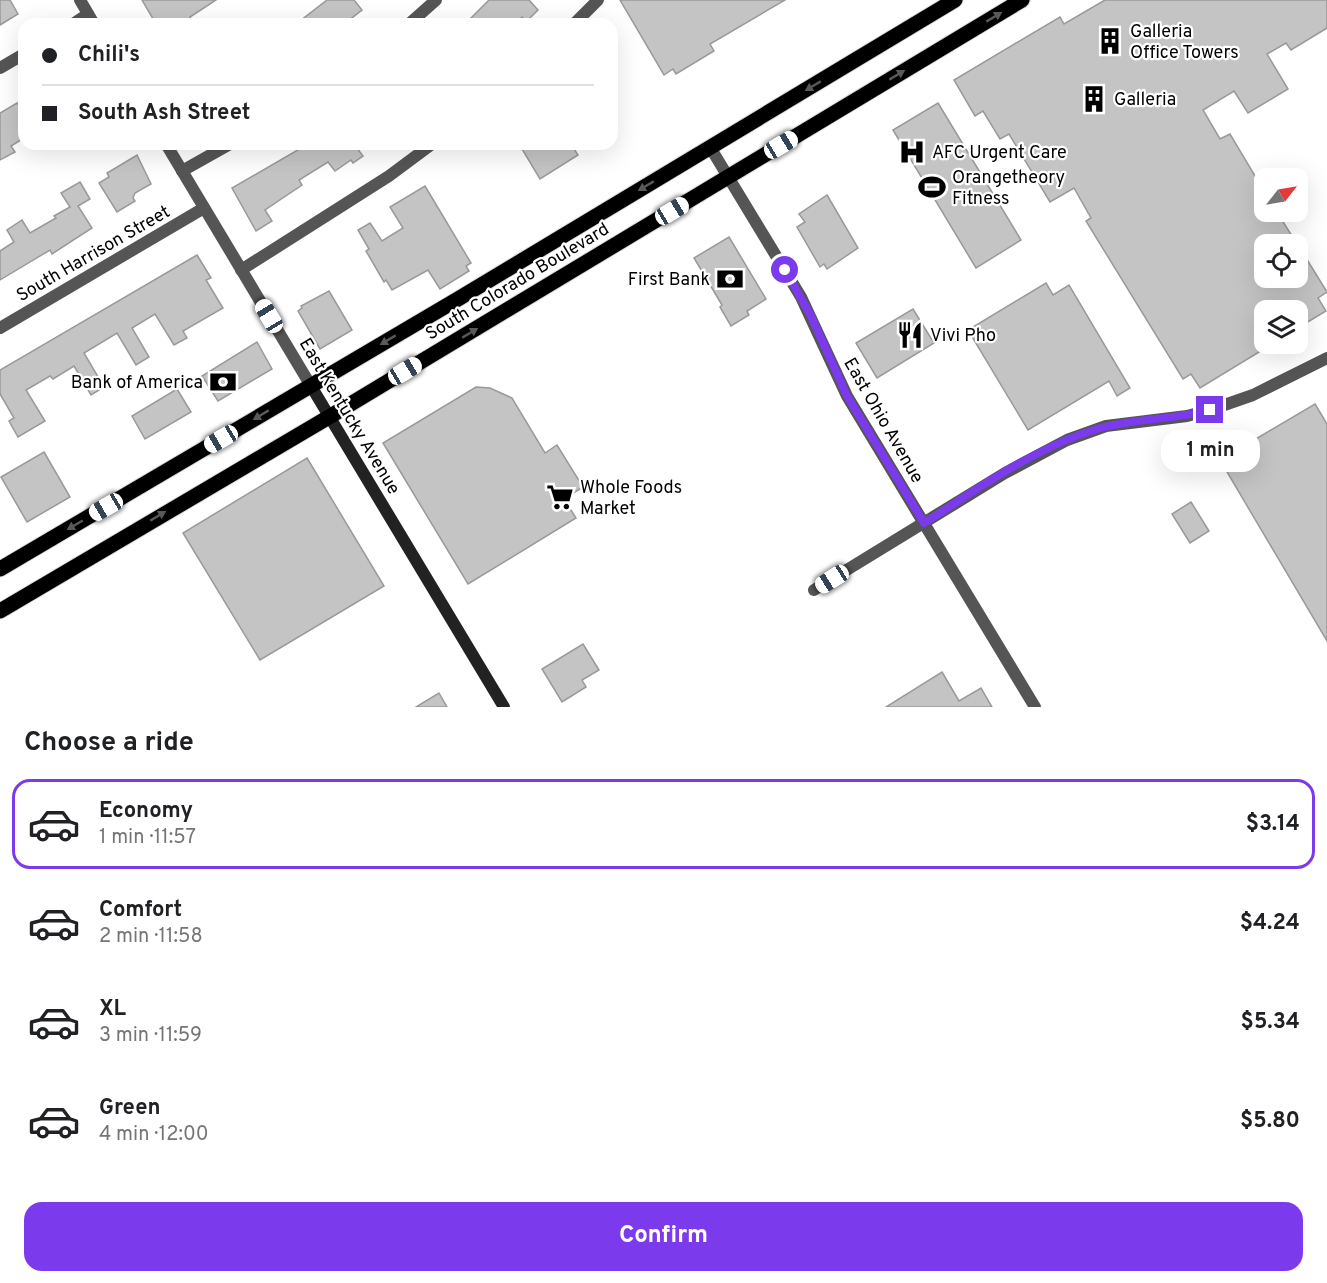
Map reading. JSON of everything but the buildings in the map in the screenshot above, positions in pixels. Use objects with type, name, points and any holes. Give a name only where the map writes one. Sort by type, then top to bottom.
[{"type":"main road","name":"South Colorado Boulevard","points":[[0,569],[311,386],[955,0]]},
{"type":"main road","name":"South Colorado Boulevard","points":[[0,611],[329,417],[1022,0]]},
{"type":"street","points":[[80,0],[90,18]]},
{"type":"street","points":[[416,18],[436,0]]},
{"type":"street","points":[[580,18],[598,0]]},
{"type":"street","points":[[0,68],[18,58]]},
{"type":"street","name":"East Ohio Avenue","points":[[710,147],[801,297],[847,396],[1035,707]]},
{"type":"street","name":"East Kentucky Avenue","points":[[170,150],[504,707]]},
{"type":"street","points":[[182,171],[220,150]]},
{"type":"street","points":[[241,270],[389,176],[424,150]]},
{"type":"street","name":"South Harrison Street","points":[[0,328],[204,208]]},
{"type":"street","points":[[814,590],[1024,462],[1082,434],[1123,423],[1175,418],[1210,410],[1253,395],[1327,358]]},
{"type":"place","name":"Galleria Office Towers","points":[[1110,41]]},
{"type":"place","name":"Galleria","points":[[1094,99]]},
{"type":"place","name":"AFC Urgent Care","points":[[912,152]]},
{"type":"place","name":"Orangetheory Fitness","points":[[932,187]]},
{"type":"place","name":"First Bank","points":[[730,279]]},
{"type":"place","name":"Vivi Pho","points":[[910,335]]},
{"type":"place","name":"Bank of America","points":[[223,382]]},
{"type":"place","name":"Whole Foods Market","points":[[560,497]]},
{"type":"route","points":[[785,270],[810,314],[847,396],[924,523],[1024,462],[1082,434],[1106,426],[1133,421],[1175,418],[1210,410]]}]
